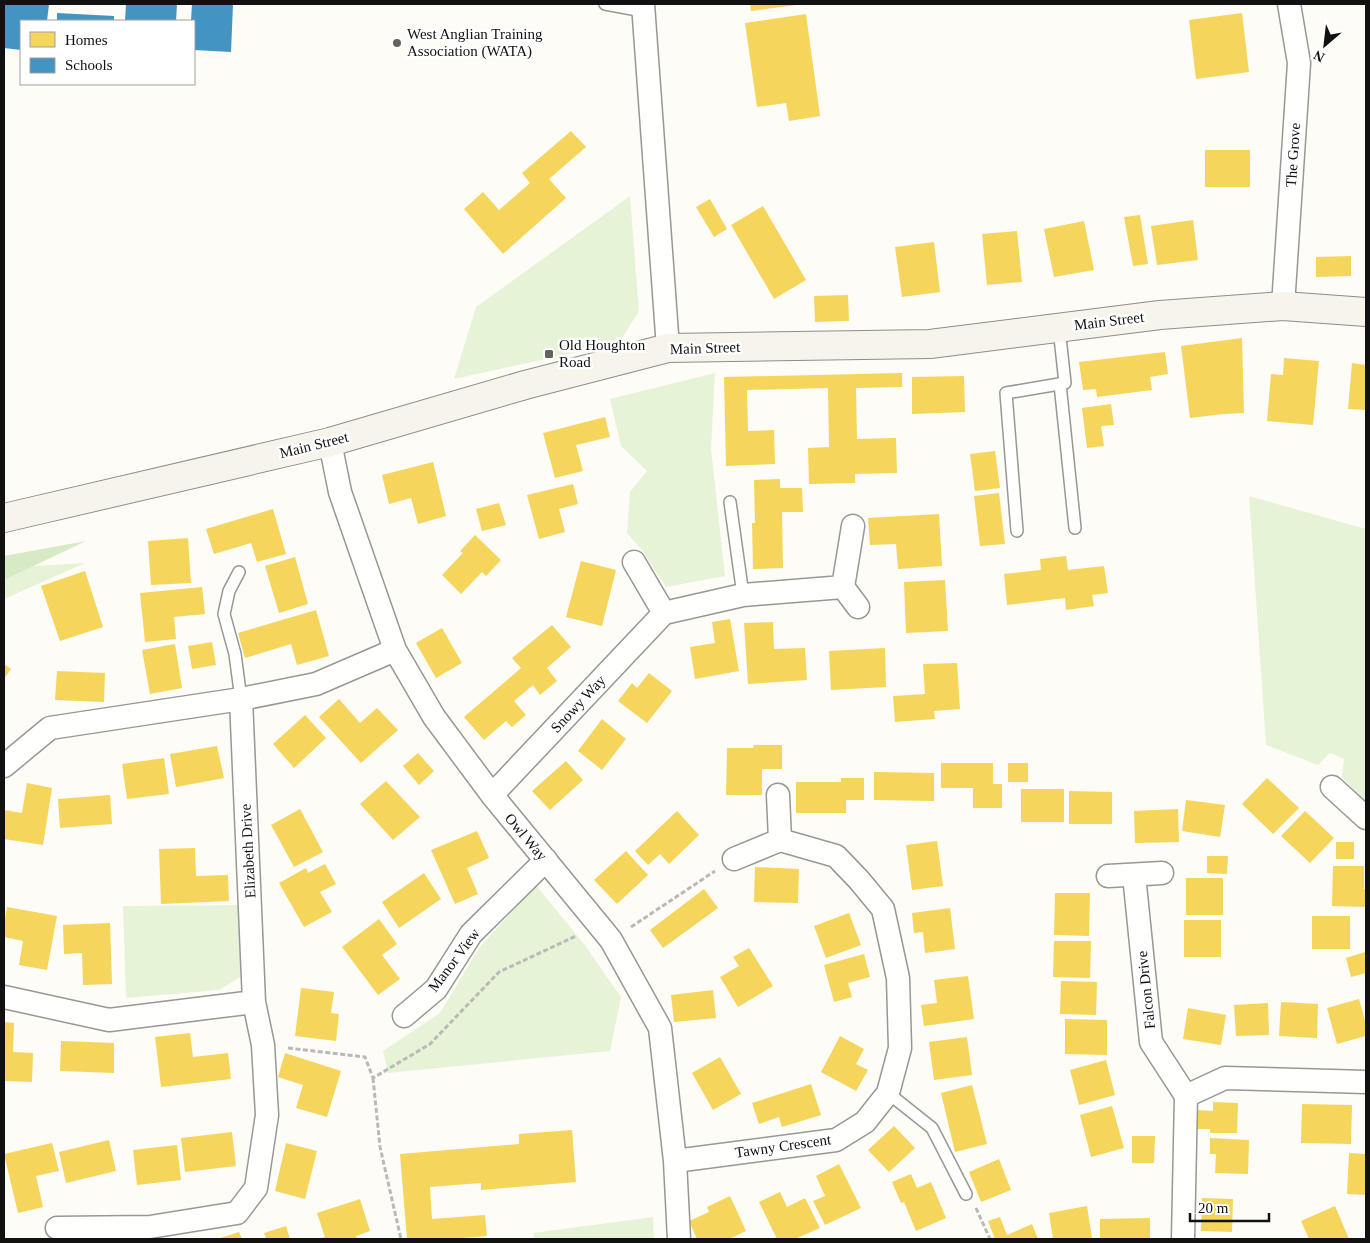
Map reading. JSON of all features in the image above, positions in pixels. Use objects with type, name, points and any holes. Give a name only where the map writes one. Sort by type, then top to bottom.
[{"type":"main road","name":"Main Street","points":[[4,518],[330,442],[525,385],[668,348],[930,344],[1160,315],[1283,306],[1366,312]]},
{"type":"street","name":"The Grove","points":[[1283,306],[1299,63],[1289,4]]},
{"type":"street","points":[[643,7],[668,348]]},
{"type":"street","name":"Owl Way","points":[[330,442],[340,492],[395,650],[434,717],[492,795],[611,940],[660,1028],[675,1161],[679,1239]]},
{"type":"street","points":[[853,526],[844,588],[858,607]]},
{"type":"street","points":[[634,562],[664,613],[743,595],[844,588]]},
{"type":"street","name":"Snowy Way","points":[[492,795],[664,613]]},
{"type":"street","points":[[4,766],[50,728],[242,700],[316,684],[395,650]]},
{"type":"street","name":"Elizabeth Drive","points":[[57,1228],[150,1228],[237,1213],[256,1188],[266,1115],[262,1046],[254,1002],[242,700]]},
{"type":"street","points":[[1332,787],[1366,818]]},
{"type":"street","points":[[734,858],[780,840],[778,795]]},
{"type":"street","name":"Tawny Crescent","points":[[675,1161],[836,1140],[865,1122],[888,1093],[900,1048],[898,978],[883,909],[836,856],[780,840]]},
{"type":"street","name":"Manor View","points":[[404,1016],[436,989],[470,934],[546,860]]},
{"type":"street","points":[[1108,876],[1162,873]]},
{"type":"street","name":"Falcon Drive","points":[[1134,875],[1151,1042],[1186,1096]]},
{"type":"street","points":[[4,997],[109,1020],[254,1002]]},
{"type":"street","points":[[1184,1239],[1186,1096],[1225,1078],[1366,1082]]},
{"type":"lane","points":[[606,4],[643,7]]},
{"type":"lane","points":[[1017,531],[1006,393],[1065,383],[1058,328]]},
{"type":"lane","points":[[1060,384],[1075,528]]},
{"type":"lane","points":[[730,502],[743,595]]},
{"type":"lane","points":[[239,572],[229,592],[224,614],[235,654],[242,700]]},
{"type":"lane","points":[[888,1093],[932,1128],[966,1194]]},
{"type":"path","points":[[611,940],[734,858]]},
{"type":"path","points":[[373,1078],[380,1147],[401,1239]]},
{"type":"path","points":[[966,1194],[979,1214],[990,1239]]},
{"type":"green space","points":[[630,196],[639,311],[619,343],[454,379],[476,307]]},
{"type":"green space","points":[[715,373],[711,449],[725,576],[666,587],[641,549],[627,533],[630,492],[647,471],[621,446],[610,399]]},
{"type":"green space","points":[[1249,496],[1366,529],[1366,803],[1342,777],[1344,759],[1330,753],[1318,765],[1266,745]]},
{"type":"green space","points":[[86,541],[4,580],[4,556]]},
{"type":"green space","points":[[85,563],[4,599],[4,568]]},
{"type":"green space","points":[[536,885],[584,944],[621,997],[610,1051],[388,1073],[383,1051],[440,1013],[479,948]]},
{"type":"green space","points":[[240,905],[242,976],[219,990],[126,998],[123,906]]},
{"type":"green space","points":[[653,1217],[654,1239],[535,1239],[533,1233]]},
{"type":"building: Homes","points":[[750,4],[797,4],[797,5],[751,11]]},
{"type":"building: Homes","points":[[1242,13],[1249,72],[1196,79],[1189,20]]},
{"type":"building: Homes","points":[[806,14],[820,116],[789,121],[786,103],[757,107],[745,23]]},
{"type":"building: Homes","points":[[571,131],[586,147],[549,179],[566,198],[503,254],[464,209],[483,192],[499,210],[530,183],[522,173]]},
{"type":"building: Homes","points":[[1205,150],[1250,150],[1250,187],[1205,187]]},
{"type":"building: Homes","points":[[710,199],[727,229],[714,237],[696,207]]},
{"type":"building: Homes","points":[[763,206],[806,280],[774,299],[731,225]]},
{"type":"building: Homes","points":[[1140,215],[1148,264],[1133,266],[1124,217]]},
{"type":"building: Homes","points":[[1193,220],[1198,260],[1157,265],[1151,226]]},
{"type":"building: Homes","points":[[1084,221],[1094,270],[1054,277],[1044,229]]},
{"type":"building: Homes","points":[[1017,231],[1022,282],[987,285],[982,234]]},
{"type":"building: Homes","points":[[934,242],[940,292],[902,297],[895,247]]},
{"type":"building: Homes","points":[[1351,256],[1351,276],[1316,277],[1316,257]]},
{"type":"building: Homes","points":[[848,295],[849,321],[815,322],[814,296]]},
{"type":"building: Homes","points":[[1242,338],[1244,413],[1190,418],[1181,346]]},
{"type":"building: Homes","points":[[1165,352],[1168,374],[1150,377],[1152,390],[1097,397],[1096,389],[1083,390],[1079,362]]},
{"type":"building: Homes","points":[[1284,358],[1319,361],[1313,425],[1267,421],[1271,374],[1283,375]]},
{"type":"building: Homes","points":[[1352,363],[1366,365],[1366,410],[1348,409]]},
{"type":"building: Homes","points":[[902,373],[902,387],[856,388],[857,439],[896,438],[897,473],[855,474],[855,483],[809,484],[808,448],[829,447],[828,388],[747,390],[748,431],[774,430],[775,464],[726,466],[724,377]]},
{"type":"building: Homes","points":[[964,376],[965,412],[912,414],[912,377]]},
{"type":"building: Homes","points":[[1111,404],[1114,425],[1101,426],[1104,446],[1087,448],[1082,408]]},
{"type":"building: Homes","points":[[605,417],[610,437],[576,445],[583,471],[555,478],[543,433]]},
{"type":"building: Homes","points":[[995,451],[1000,488],[975,491],[970,454]]},
{"type":"building: Homes","points":[[433,462],[446,516],[418,524],[411,498],[389,504],[382,475]]},
{"type":"building: Homes","points":[[780,479],[780,488],[802,488],[803,512],[782,512],[783,568],[753,569],[752,523],[755,523],[754,480]]},
{"type":"building: Homes","points":[[573,484],[578,504],[559,509],[565,532],[539,539],[527,495]]},
{"type":"building: Homes","points":[[999,493],[1005,544],[980,546],[974,496]]},
{"type":"building: Homes","points":[[499,503],[506,525],[482,531],[476,509]]},
{"type":"building: Homes","points":[[273,509],[286,554],[257,562],[251,543],[214,554],[206,529]]},
{"type":"building: Homes","points":[[939,514],[942,566],[898,569],[896,544],[870,545],[868,518]]},
{"type":"building: Homes","points":[[475,535],[501,560],[486,576],[482,572],[461,594],[442,575],[463,553],[460,551]]},
{"type":"building: Homes","points":[[188,538],[191,583],[151,585],[148,541]]},
{"type":"building: Homes","points":[[1066,556],[1068,570],[1104,566],[1108,593],[1092,595],[1094,606],[1066,610],[1065,598],[1007,605],[1004,574],[1041,570],[1040,559]]},
{"type":"building: Homes","points":[[295,557],[308,604],[279,613],[265,566]]},
{"type":"building: Homes","points":[[581,561],[616,570],[602,626],[566,617]]},
{"type":"building: Homes","points":[[85,571],[103,627],[60,641],[41,586]]},
{"type":"building: Homes","points":[[945,580],[948,631],[906,633],[904,582]]},
{"type":"building: Homes","points":[[202,587],[205,614],[174,617],[176,639],[145,642],[140,593]]},
{"type":"building: Homes","points":[[316,610],[329,656],[297,665],[291,644],[245,658],[238,633]]},
{"type":"building: Homes","points":[[730,619],[739,671],[695,679],[690,647],[715,643],[712,622]]},
{"type":"building: Homes","points":[[773,622],[774,649],[805,648],[807,680],[748,684],[744,623]]},
{"type":"building: Homes","points":[[552,625],[571,647],[547,668],[557,681],[540,695],[533,685],[514,701],[526,715],[512,727],[506,721],[484,740],[464,717],[521,668],[512,658]]},
{"type":"building: Homes","points":[[442,628],[462,663],[436,678],[416,643]]},
{"type":"building: Homes","points":[[212,642],[216,665],[192,669],[188,646]]},
{"type":"building: Homes","points":[[175,644],[182,688],[150,694],[142,650]]},
{"type":"building: Homes","points":[[885,648],[886,687],[831,690],[829,651]]},
{"type":"building: Homes","points":[[957,663],[960,709],[934,711],[935,719],[895,722],[893,696],[925,694],[923,664]]},
{"type":"building: Homes","points":[[4,664],[11,669],[4,679]]},
{"type":"building: Homes","points":[[57,671],[105,673],[104,702],[55,700]]},
{"type":"building: Homes","points":[[649,673],[672,691],[647,723],[618,701],[632,683],[637,688]]},
{"type":"building: Homes","points":[[339,699],[360,723],[377,708],[398,730],[361,763],[319,717]]},
{"type":"building: Homes","points":[[305,715],[326,738],[294,768],[273,744]]},
{"type":"building: Homes","points":[[602,719],[626,739],[602,770],[578,751]]},
{"type":"building: Homes","points":[[753,745],[782,745],[782,769],[762,769],[762,795],[726,795],[727,748],[754,748]]},
{"type":"building: Homes","points":[[217,746],[224,778],[176,787],[170,754]]},
{"type":"building: Homes","points":[[418,753],[434,771],[419,785],[403,766]]},
{"type":"building: Homes","points":[[164,758],[169,794],[127,799],[122,764]]},
{"type":"building: Homes","points":[[566,761],[583,780],[550,810],[532,791]]},
{"type":"building: Homes","points":[[941,763],[993,763],[993,784],[1002,784],[1002,808],[973,808],[973,788],[941,788]]},
{"type":"building: Homes","points":[[1008,763],[1028,763],[1028,782],[1008,782]]},
{"type":"building: Homes","points":[[874,772],[934,773],[934,801],[874,800]]},
{"type":"building: Homes","points":[[841,778],[864,778],[864,800],[846,800],[846,813],[796,813],[796,782],[841,782]]},
{"type":"building: Homes","points":[[1267,778],[1299,808],[1273,834],[1242,804]]},
{"type":"building: Homes","points":[[386,781],[420,817],[393,840],[360,804]]},
{"type":"building: Homes","points":[[27,783],[52,788],[43,845],[4,839],[4,810],[22,813]]},
{"type":"building: Homes","points":[[1021,789],[1064,789],[1064,822],[1021,822]]},
{"type":"building: Homes","points":[[1069,791],[1112,792],[1112,824],[1069,824]]},
{"type":"building: Homes","points":[[110,795],[112,824],[60,828],[58,799]]},
{"type":"building: Homes","points":[[1186,800],[1225,805],[1220,837],[1182,831]]},
{"type":"building: Homes","points":[[300,809],[323,852],[294,867],[271,825]]},
{"type":"building: Homes","points":[[1178,809],[1179,842],[1135,843],[1134,811]]},
{"type":"building: Homes","points":[[677,811],[699,835],[669,864],[660,854],[648,865],[635,851]]},
{"type":"building: Homes","points":[[1305,811],[1334,838],[1310,863],[1281,836]]},
{"type":"building: Homes","points":[[477,831],[489,858],[467,868],[478,894],[455,904],[431,850]]},
{"type":"building: Homes","points":[[937,841],[943,886],[912,890],[906,845]]},
{"type":"building: Homes","points":[[1336,842],[1354,842],[1354,859],[1336,859]]},
{"type":"building: Homes","points":[[195,848],[196,876],[228,875],[229,901],[161,904],[159,849]]},
{"type":"building: Homes","points":[[626,851],[648,875],[617,904],[594,880]]},
{"type":"building: Homes","points":[[1207,856],[1228,856],[1227,874],[1207,873]]},
{"type":"building: Homes","points":[[325,864],[336,884],[320,892],[332,912],[304,927],[279,883],[306,868],[308,873]]},
{"type":"building: Homes","points":[[1333,866],[1364,866],[1366,907],[1332,906]]},
{"type":"building: Homes","points":[[755,867],[799,869],[798,903],[754,902]]},
{"type":"building: Homes","points":[[424,873],[441,899],[399,928],[382,902]]},
{"type":"building: Homes","points":[[1186,878],[1223,878],[1223,915],[1186,915]]},
{"type":"building: Homes","points":[[704,889],[718,908],[663,948],[650,930]]},
{"type":"building: Homes","points":[[1055,893],[1090,893],[1089,936],[1054,935]]},
{"type":"building: Homes","points":[[7,907],[57,916],[47,970],[19,965],[23,941],[4,937]]},
{"type":"building: Homes","points":[[950,908],[955,949],[925,953],[923,932],[914,933],[912,913]]},
{"type":"building: Homes","points":[[849,913],[861,945],[826,958],[814,926]]},
{"type":"building: Homes","points":[[1312,916],[1350,916],[1350,949],[1312,949]]},
{"type":"building: Homes","points":[[379,919],[397,944],[382,955],[400,979],[378,995],[342,947]]},
{"type":"building: Homes","points":[[1184,920],[1221,920],[1221,957],[1184,957]]},
{"type":"building: Homes","points":[[110,923],[112,984],[83,985],[82,953],[64,954],[63,925]]},
{"type":"building: Homes","points":[[1054,941],[1091,941],[1090,978],[1053,977]]},
{"type":"building: Homes","points":[[749,948],[773,986],[738,1007],[720,977],[739,966],[733,957]]},
{"type":"building: Homes","points":[[1365,952],[1366,973],[1351,977],[1346,958]]},
{"type":"building: Homes","points":[[864,954],[870,977],[848,983],[852,997],[834,1002],[824,965]]},
{"type":"building: Homes","points":[[968,976],[974,1019],[924,1026],[921,1005],[937,1003],[934,980]]},
{"type":"building: Homes","points":[[1061,981],[1097,982],[1096,1015],[1060,1014]]},
{"type":"building: Homes","points":[[301,988],[334,992],[331,1013],[339,1014],[336,1041],[295,1036]]},
{"type":"building: Homes","points":[[713,990],[716,1018],[674,1022],[671,995]]},
{"type":"building: Homes","points":[[1359,999],[1366,1024],[1366,1036],[1337,1044],[1327,1008]]},
{"type":"building: Homes","points":[[1281,1002],[1318,1004],[1317,1038],[1279,1036]]},
{"type":"building: Homes","points":[[1268,1003],[1269,1035],[1236,1036],[1234,1005]]},
{"type":"building: Homes","points":[[1188,1008],[1226,1015],[1221,1045],[1183,1039]]},
{"type":"building: Homes","points":[[1065,1019],[1107,1020],[1107,1055],[1065,1054]]},
{"type":"building: Homes","points":[[4,1022],[14,1023],[13,1052],[33,1053],[32,1082],[4,1081]]},
{"type":"building: Homes","points":[[190,1033],[193,1057],[228,1053],[231,1079],[161,1087],[155,1037]]},
{"type":"building: Homes","points":[[840,1036],[864,1049],[856,1064],[868,1070],[856,1091],[821,1072]]},
{"type":"building: Homes","points":[[967,1037],[972,1075],[934,1080],[929,1042]]},
{"type":"building: Homes","points":[[61,1041],[114,1043],[114,1073],[60,1071]]},
{"type":"building: Homes","points":[[285,1053],[341,1071],[327,1117],[296,1108],[303,1085],[278,1077]]},
{"type":"building: Homes","points":[[720,1057],[741,1094],[713,1110],[692,1073]]},
{"type":"building: Homes","points":[[1106,1060],[1115,1095],[1079,1105],[1070,1070]]},
{"type":"building: Homes","points":[[811,1084],[821,1115],[782,1127],[779,1117],[759,1124],[752,1103]]},
{"type":"building: Homes","points":[[972,1085],[987,1144],[955,1152],[941,1093]]},
{"type":"building: Homes","points":[[1213,1102],[1238,1103],[1237,1133],[1210,1133],[1210,1129],[1197,1129],[1197,1110],[1213,1111]]},
{"type":"building: Homes","points":[[1302,1104],[1352,1105],[1351,1144],[1301,1143]]},
{"type":"building: Homes","points":[[1112,1106],[1124,1148],[1091,1157],[1080,1115]]},
{"type":"building: Homes","points":[[894,1126],[915,1148],[889,1172],[868,1150]]},
{"type":"building: Homes","points":[[572,1130],[576,1182],[481,1190],[481,1183],[430,1187],[432,1219],[485,1215],[487,1236],[449,1239],[407,1239],[400,1154],[519,1144],[519,1134]]},
{"type":"building: Homes","points":[[232,1132],[236,1166],[185,1172],[181,1138]]},
{"type":"building: Homes","points":[[1132,1136],[1155,1136],[1154,1163],[1132,1163]]},
{"type":"building: Homes","points":[[1210,1138],[1249,1140],[1248,1174],[1215,1173],[1216,1154],[1210,1154]]},
{"type":"building: Homes","points":[[109,1140],[116,1171],[66,1183],[59,1152]]},
{"type":"building: Homes","points":[[52,1143],[59,1171],[36,1176],[43,1207],[18,1213],[4,1154]]},
{"type":"building: Homes","points":[[286,1143],[317,1151],[305,1199],[275,1191]]},
{"type":"building: Homes","points":[[177,1145],[181,1180],[137,1185],[133,1150]]},
{"type":"building: Homes","points":[[1349,1153],[1366,1154],[1366,1195],[1347,1194]]},
{"type":"building: Homes","points":[[999,1159],[1011,1190],[981,1202],[969,1172]]},
{"type":"building: Homes","points":[[839,1164],[861,1208],[825,1225],[813,1201],[825,1196],[816,1176]]},
{"type":"building: Homes","points":[[911,1174],[917,1188],[931,1182],[946,1218],[916,1231],[904,1202],[901,1203],[892,1182]]},
{"type":"building: Homes","points":[[780,1192],[787,1207],[805,1198],[820,1228],[795,1239],[777,1239],[759,1202]]},
{"type":"building: Homes","points":[[730,1196],[746,1231],[729,1239],[697,1239],[689,1221],[709,1212],[707,1207]]},
{"type":"building: Homes","points":[[1202,1198],[1233,1199],[1232,1232],[1201,1231]]},
{"type":"building: Homes","points":[[360,1199],[370,1231],[356,1236],[357,1239],[319,1239],[325,1237],[317,1213]]},
{"type":"building: Homes","points":[[1087,1206],[1092,1238],[1053,1239],[1049,1213]]},
{"type":"building: Homes","points":[[1335,1206],[1349,1239],[1309,1239],[1301,1221]]},
{"type":"building: Homes","points":[[1000,1217],[1007,1235],[1032,1224],[1038,1239],[995,1239],[988,1221]]},
{"type":"building: Homes","points":[[1150,1218],[1150,1239],[1100,1239],[1100,1219]]},
{"type":"building: Homes","points":[[286,1226],[290,1239],[266,1239],[264,1233]]},
{"type":"building: Homes","points":[[239,1232],[242,1239],[217,1239]]},
{"type":"building: Schools","points":[[4,4],[49,4],[47,20],[20,20],[20,50],[4,48]]},
{"type":"building: Schools","points":[[126,4],[177,4],[176,20],[125,20]]},
{"type":"building: Schools","points":[[192,4],[233,4],[231,52],[195,50],[195,20],[191,20]]},
{"type":"building: Schools","points":[[57,13],[114,16],[114,20],[57,20]]},
{"type":"place","name":"West Anglian Training Association (WATA)","points":[[397,43]]},
{"type":"place","name":"Old Houghton Road","points":[[549,354]]}]
